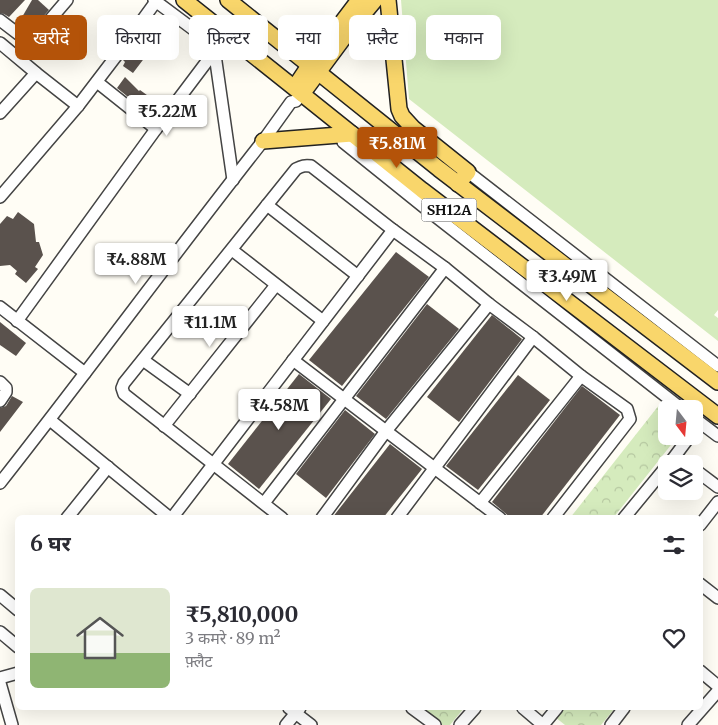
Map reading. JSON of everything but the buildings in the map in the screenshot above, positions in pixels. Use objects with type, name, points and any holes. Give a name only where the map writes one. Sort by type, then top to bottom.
[{"type":"main road","name":"SH12A","points":[[184,0],[204,15]]},
{"type":"main road","points":[[296,94],[359,0]]},
{"type":"main road","points":[[313,69],[376,0]]},
{"type":"main road","points":[[388,0],[399,109],[402,116],[413,128],[468,172],[458,184]]},
{"type":"main road","name":"SH12A","points":[[230,1],[458,184],[718,382]]},
{"type":"main road","name":"SH12A","points":[[256,60],[348,138],[439,211],[718,416]]},
{"type":"main road","points":[[263,141],[348,138]]},
{"type":"street","points":[[0,20],[30,43],[64,4],[51,0]]},
{"type":"street","points":[[0,197],[78,106],[156,0],[189,24]]},
{"type":"street","points":[[0,43],[78,106]]},
{"type":"street","points":[[17,320],[206,60]]},
{"type":"street","points":[[216,60],[233,180]]},
{"type":"street","points":[[0,114],[36,73]]},
{"type":"street","points":[[97,82],[156,130]]},
{"type":"street","points":[[0,482],[50,420],[263,141],[296,94]]},
{"type":"street","points":[[278,515],[124,394],[122,388],[124,383],[296,169],[302,166],[311,166],[445,268],[581,376],[627,409],[630,419],[555,515]]},
{"type":"street","points":[[468,172],[718,366]]},
{"type":"street","points":[[267,205],[358,276]]},
{"type":"street","points":[[439,211],[671,400]]},
{"type":"street","points":[[172,515],[393,230]]},
{"type":"street","points":[[232,250],[323,321]]},
{"type":"street","points":[[264,503],[445,268]]},
{"type":"street","points":[[164,426],[276,286]]},
{"type":"street","points":[[324,515],[386,431],[489,304]]},
{"type":"street","points":[[0,307],[85,373]]},
{"type":"street","points":[[399,515],[533,337]]},
{"type":"street","points":[[143,360],[190,394]]},
{"type":"street","points":[[292,360],[496,515]]},
{"type":"street","points":[[480,503],[581,376]]},
{"type":"street","points":[[0,382],[6,388],[6,392],[0,401]]},
{"type":"street","points":[[50,420],[168,515]]},
{"type":"street","points":[[703,428],[718,436]]},
{"type":"street","points":[[69,515],[108,467]]},
{"type":"street","points":[[703,476],[718,487]]},
{"type":"street","points":[[626,515],[658,477]]},
{"type":"street","points":[[703,521],[718,502]]},
{"type":"street","points":[[703,586],[718,598]]},
{"type":"street","points":[[0,595],[15,608]]},
{"type":"street","points":[[0,632],[15,644]]},
{"type":"street","points":[[0,678],[15,674]]},
{"type":"street","points":[[703,674],[718,686]]},
{"type":"street","points":[[0,683],[12,725]]},
{"type":"street","points":[[703,708],[718,691]]},
{"type":"street","points":[[286,725],[294,710]]},
{"type":"street","points":[[296,710],[311,725]]},
{"type":"street","points":[[415,710],[435,725]]},
{"type":"street","points":[[460,725],[473,710]]},
{"type":"street","points":[[525,710],[543,725],[554,710]]},
{"type":"street","points":[[611,725],[622,710]]},
{"type":"street","points":[[688,725],[701,710]]},
{"type":"green space","points":[[401,0],[718,0],[718,310],[714,315],[718,318],[718,341],[409,99],[406,60],[416,60],[416,15],[402,15]]},
{"type":"green space","points":[[667,395],[673,400],[663,400]]},
{"type":"green space","points":[[658,406],[658,445],[671,445],[663,455],[658,455],[658,461],[616,515],[572,515]]},
{"type":"green space","points":[[423,710],[462,710],[450,725],[442,725]]},
{"type":"green space","points":[[562,710],[613,710],[601,725],[565,725],[555,717]]}]
